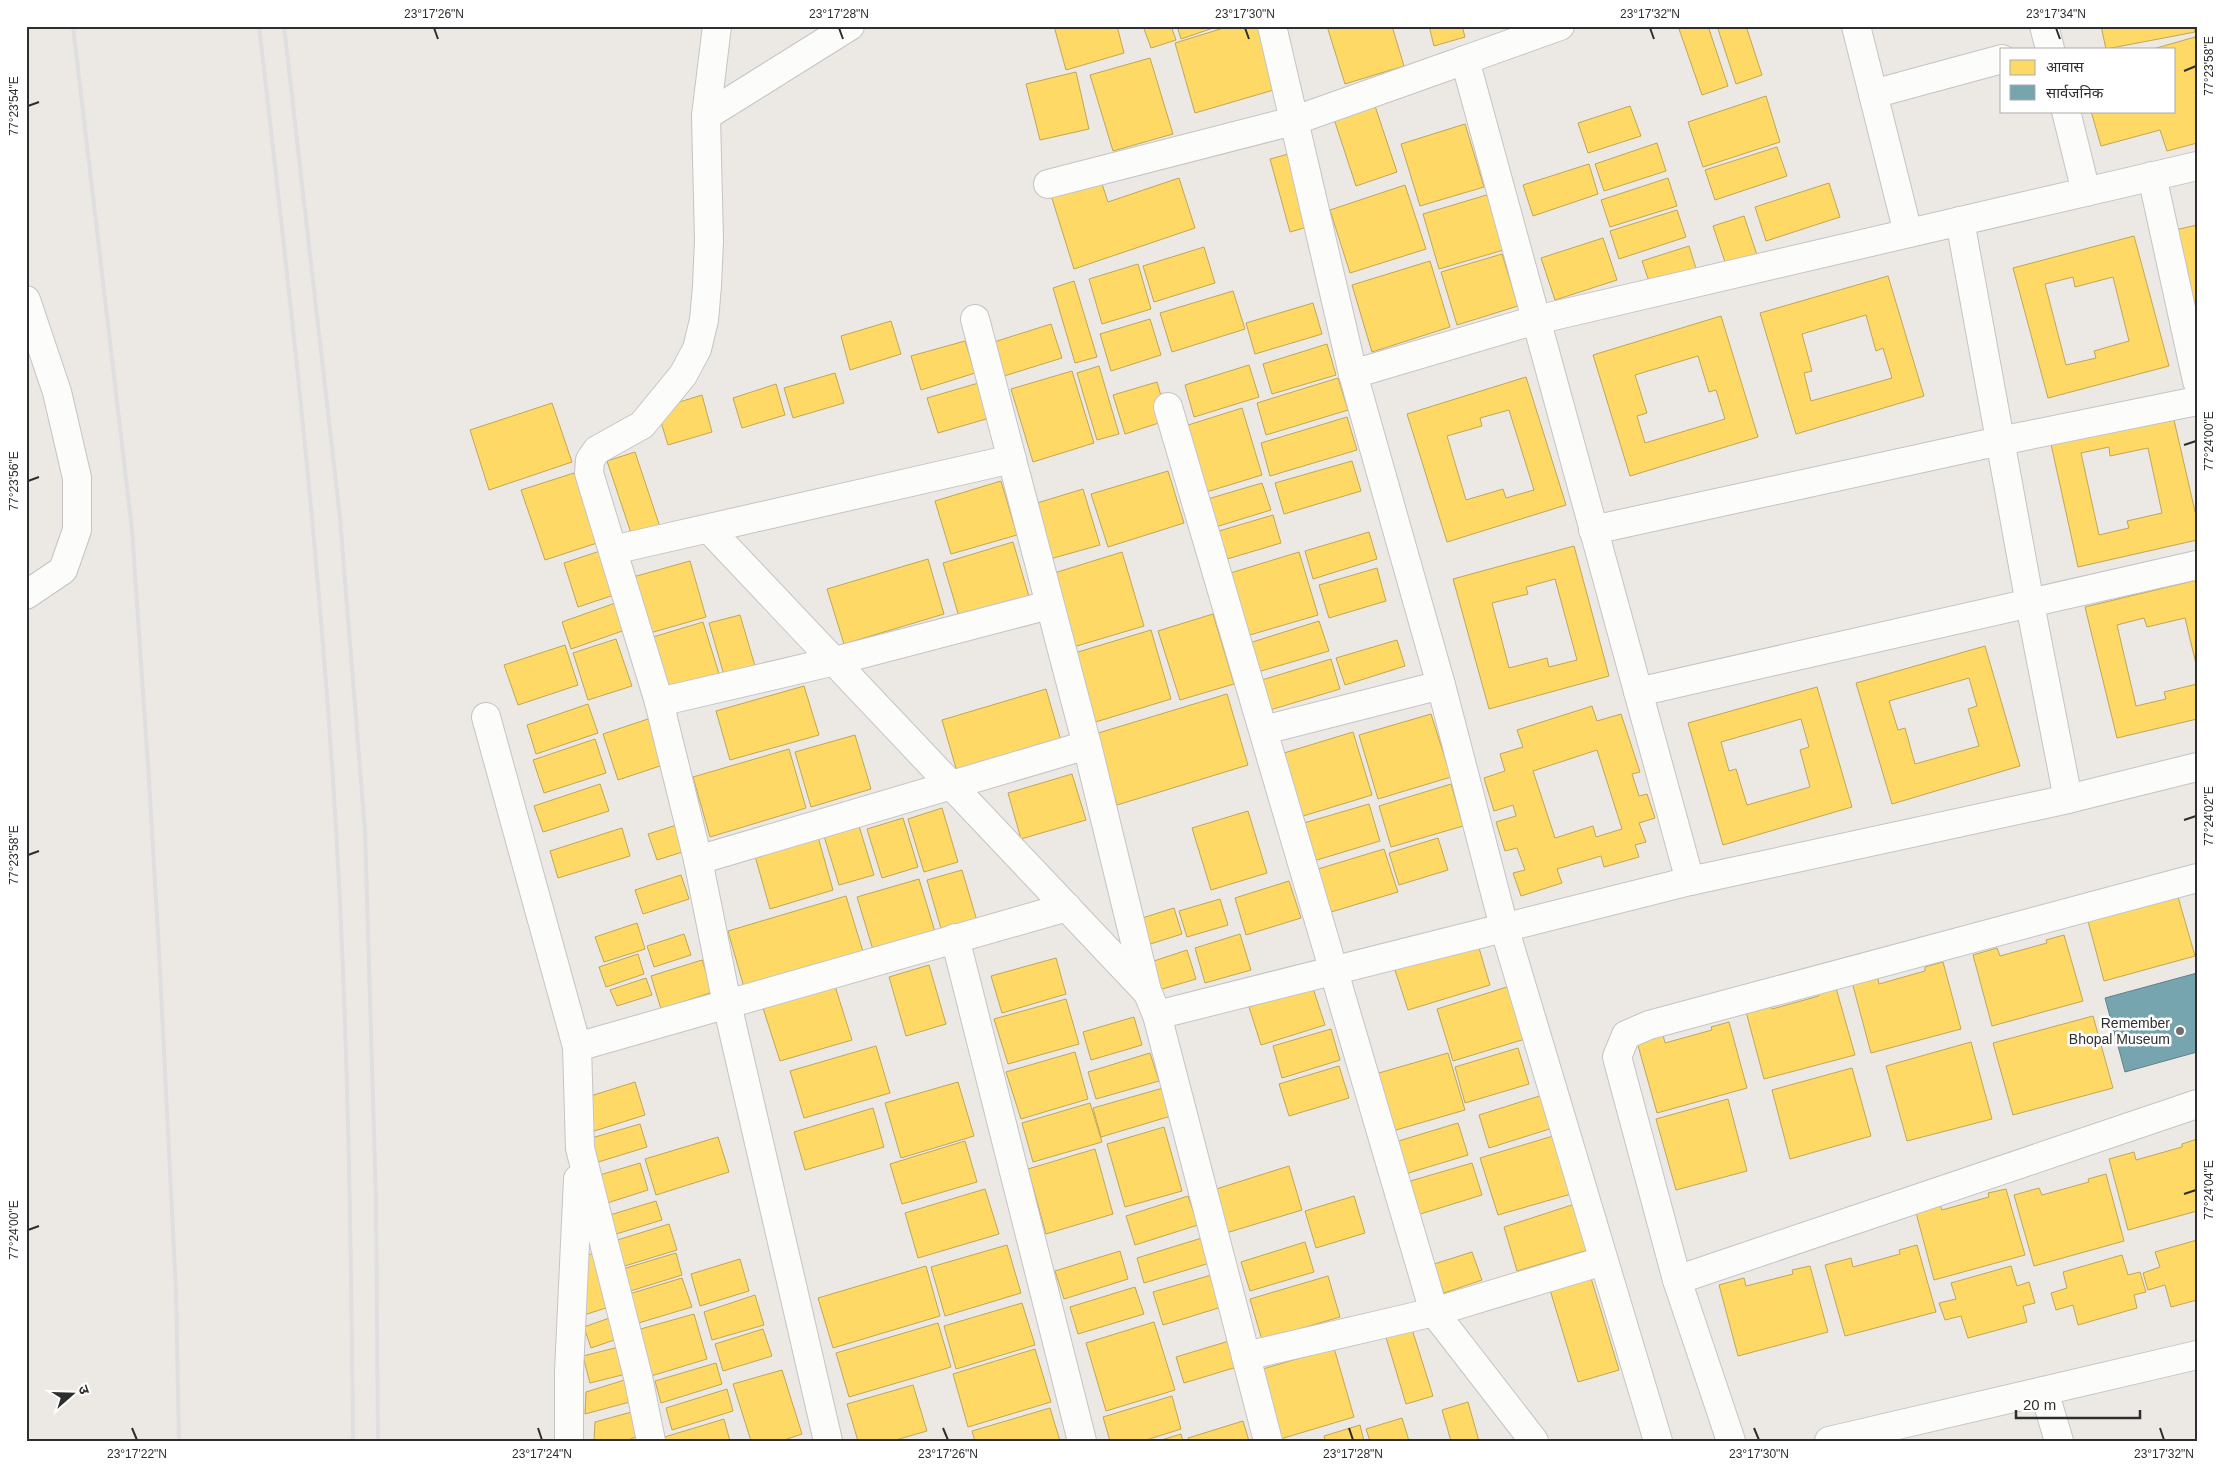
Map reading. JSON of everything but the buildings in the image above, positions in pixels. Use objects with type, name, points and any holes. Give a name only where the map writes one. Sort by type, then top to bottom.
[{"type":"street","points":[[717,26],[706,116],[709,240],[704,320],[697,349],[683,374],[642,425],[596,450],[590,460],[589,473],[659,702],[698,860],[727,1004],[828,1441]]},
{"type":"street","points":[[706,116],[850,26]]},
{"type":"street","points":[[1272,26],[1353,374],[1441,685],[1504,927],[1656,1440]]},
{"type":"street","points":[[1048,184],[1294,121],[1560,26]]},
{"type":"street","points":[[1856,26],[1908,233]]},
{"type":"street","points":[[1465,60],[1690,881]]},
{"type":"street","points":[[1873,94],[2000,60]]},
{"type":"street","points":[[2066,112],[2086,192]]},
{"type":"street","points":[[1353,374],[1536,320],[2197,166]]},
{"type":"street","points":[[2152,176],[2197,381]]},
{"type":"street","points":[[1960,221],[2030,604],[2068,799]]},
{"type":"street","points":[[26,300],[57,392],[77,478],[77,530],[63,570],[26,595]]},
{"type":"street","points":[[975,319],[1152,1003],[1268,1441]]},
{"type":"street","points":[[1594,530],[2000,440],[2197,401]]},
{"type":"street","points":[[1168,407],[1434,1312],[1534,1441]]},
{"type":"street","points":[[613,550],[1012,459]]},
{"type":"street","points":[[709,529],[1067,907],[1152,1003]]},
{"type":"street","points":[[1638,692],[2197,566]]},
{"type":"street","points":[[659,702],[835,661],[1049,605]]},
{"type":"street","points":[[1264,730],[1441,685]]},
{"type":"street","points":[[486,716],[577,1047],[580,1148],[569,1372],[569,1441]]},
{"type":"street","points":[[698,860],[1087,746]]},
{"type":"street","points":[[1152,1003],[1333,970],[1690,881],[2068,799],[2197,767]]},
{"type":"street","points":[[1731,1441],[1678,1280],[1617,1057],[1626,1035],[1650,1025],[2197,878]]},
{"type":"street","points":[[577,1047],[1067,907]]},
{"type":"street","points":[[955,938],[1082,1441]]},
{"type":"street","points":[[1678,1280],[2197,1104]]},
{"type":"street","points":[[580,1148],[638,1377],[652,1441]]},
{"type":"street","points":[[1246,1356],[1434,1312],[1603,1261]]},
{"type":"street","points":[[1829,1441],[1872,1436],[2044,1391],[2197,1355]]},
{"type":"street","points":[[2044,1391],[2059,1441]]},
{"type":"railway","points":[[73,26],[132,530],[159,951],[176,1291],[179,1441]]},
{"type":"railway","points":[[259,26],[313,527],[336,828],[346,1058],[353,1441]]},
{"type":"railway","points":[[284,26],[340,518],[365,831],[376,1200],[378,1441]]},
{"type":"place","name":"Remember Bhopal Museum","points":[[2180,1031]]}]
